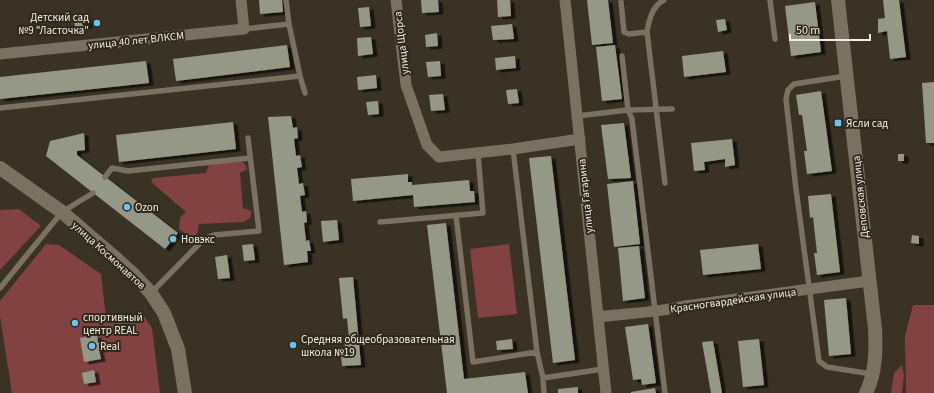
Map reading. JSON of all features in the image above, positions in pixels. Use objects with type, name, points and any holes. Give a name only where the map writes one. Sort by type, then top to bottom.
[{"type":"street","points":[[241,0],[244,29]]},
{"type":"street","name":"улица Щорса","points":[[396,0],[406,85],[427,145],[439,157],[478,154],[580,139]]},
{"type":"street","name":"улица Гагарина","points":[[565,0],[606,393]]},
{"type":"street","name":"Деповская улица","points":[[838,0],[876,349],[874,374],[866,393]]},
{"type":"street","name":"улица 40 лет ВЛКСМ","points":[[0,54],[244,29]]},
{"type":"street","name":"улица Космонавтов","points":[[0,168],[62,212],[134,275],[151,294],[164,313],[178,349],[185,393]]},
{"type":"street","name":"Красногвардейская улица","points":[[598,317],[635,312],[656,312],[685,306],[869,281]]},
{"type":"lane","points":[[286,0],[289,24],[305,93]]},
{"type":"lane","points":[[664,0],[658,3],[650,16],[647,32],[665,183]]},
{"type":"lane","points":[[770,0],[775,39]]},
{"type":"lane","points":[[621,2],[624,32],[629,34],[647,32]]},
{"type":"lane","points":[[244,29],[289,24]]},
{"type":"lane","points":[[622,56],[628,110],[632,119],[665,393]]},
{"type":"lane","points":[[0,108],[300,76]]},
{"type":"lane","points":[[847,76],[794,84],[788,90],[786,99],[796,189],[819,361],[826,367],[874,374]]},
{"type":"lane","points":[[577,116],[628,110],[672,109]]},
{"type":"lane","points":[[151,294],[204,239],[214,235],[259,231],[248,138]]},
{"type":"lane","points":[[513,149],[537,352],[544,393]]},
{"type":"lane","points":[[380,222],[483,213],[478,154]]},
{"type":"lane","points":[[105,177],[112,168],[128,171],[250,158]]},
{"type":"lane","points":[[0,288],[62,212],[93,193]]},
{"type":"lane","points":[[456,215],[473,362],[537,352]]},
{"type":"lane","points":[[542,378],[603,369]]},
{"type":"shaded area","points":[[240,161],[245,164],[247,169],[240,173],[243,208],[252,211],[250,218],[244,222],[199,224],[197,234],[194,236],[189,236],[179,229],[180,218],[186,212],[151,182],[153,178],[206,173],[209,165]]},
{"type":"shaded area","points":[[19,209],[41,226],[0,270],[0,210]]},
{"type":"shaded area","name":"спортивный центр REAL","points":[[46,244],[59,245],[101,274],[106,318],[143,315],[152,328],[160,393],[12,393],[0,316],[0,301]]},
{"type":"shaded area","points":[[509,244],[517,314],[478,318],[470,249]]},
{"type":"shaded area","points":[[913,305],[934,305],[934,393],[906,393],[905,336]]},
{"type":"shaded area","points":[[902,365],[904,376],[902,393],[891,393],[894,373]]},
{"type":"building","points":[[259,0],[282,0],[283,12],[260,14]]},
{"type":"building","points":[[421,0],[438,0],[439,12],[422,13]]},
{"type":"building","points":[[497,0],[510,0],[511,16],[498,17]]},
{"type":"building","points":[[587,0],[608,0],[613,43],[592,45]]},
{"type":"building","points":[[883,0],[899,0],[906,57],[890,59],[887,31],[878,33],[878,19],[885,18]]},
{"type":"building","points":[[815,2],[821,52],[791,56],[785,6]]},
{"type":"building","points":[[369,7],[371,26],[360,27],[358,8]]},
{"type":"building","points":[[87,18],[88,26],[75,28],[74,19]]},
{"type":"building","points":[[725,19],[727,30],[718,32],[716,20]]},
{"type":"building","points":[[512,24],[514,39],[493,40],[491,26]]},
{"type":"building","points":[[437,33],[438,46],[426,47],[425,35]]},
{"type":"building","points":[[371,37],[373,54],[358,56],[357,38]]},
{"type":"building","points":[[287,45],[290,67],[176,81],[173,59]]},
{"type":"building","points":[[615,45],[622,99],[602,101],[596,47]]},
{"type":"building","points":[[723,51],[726,72],[684,77],[682,56]]},
{"type":"building","points":[[515,56],[516,68],[496,70],[495,58]]},
{"type":"building","points":[[146,61],[149,83],[0,99],[0,77]]},
{"type":"building","points":[[440,61],[441,76],[428,77],[426,62]]},
{"type":"building","points":[[376,75],[377,88],[358,90],[357,77]]},
{"type":"building","points":[[934,82],[934,143],[926,143],[922,83]]},
{"type":"building","points":[[517,89],[519,103],[508,104],[506,90]]},
{"type":"building","points":[[821,91],[832,171],[807,174],[804,151],[807,151],[802,115],[799,115],[796,95]]},
{"type":"building","points":[[443,94],[445,110],[431,111],[429,95]]},
{"type":"building","points":[[378,101],[379,114],[368,115],[366,102]]},
{"type":"building","points":[[291,116],[293,128],[297,127],[298,138],[294,139],[296,156],[300,155],[302,167],[297,168],[299,184],[303,183],[305,195],[300,196],[302,212],[306,211],[307,222],[304,223],[306,241],[309,240],[311,251],[307,251],[308,262],[284,265],[268,117]]},
{"type":"building","points":[[233,122],[236,149],[119,162],[116,135]]},
{"type":"building","points":[[624,123],[631,178],[608,179],[601,125]]},
{"type":"building","points":[[84,133],[85,150],[77,151],[77,155],[178,233],[165,249],[46,156],[50,141]]},
{"type":"building","points":[[732,139],[735,165],[725,167],[725,159],[704,162],[705,170],[694,171],[691,143]]},
{"type":"building","points":[[898,154],[904,154],[904,161],[898,161]]},
{"type":"building","points":[[551,156],[575,360],[553,363],[529,158]]},
{"type":"building","points":[[408,174],[408,182],[412,182],[412,185],[469,180],[470,191],[474,191],[475,202],[414,207],[413,195],[353,201],[351,179]]},
{"type":"building","points":[[633,181],[640,244],[614,247],[607,184]]},
{"type":"building","points":[[831,194],[840,272],[817,275],[814,253],[817,253],[813,217],[810,218],[808,196]]},
{"type":"building","points":[[337,220],[339,240],[323,242],[321,221]]},
{"type":"building","points":[[446,223],[464,379],[525,372],[528,393],[447,393],[427,225]]},
{"type":"building","points":[[912,235],[919,236],[919,244],[911,243]]},
{"type":"building","points":[[253,244],[255,260],[244,261],[242,245]]},
{"type":"building","points":[[758,244],[761,269],[703,275],[700,250]]},
{"type":"building","points":[[639,246],[645,298],[623,301],[618,248]]},
{"type":"building","points":[[227,255],[230,278],[218,279],[215,257]]},
{"type":"building","points":[[353,277],[361,365],[342,366],[341,355],[346,355],[344,339],[349,338],[347,318],[343,319],[339,278]]},
{"type":"building","points":[[846,298],[851,354],[829,356],[824,300]]},
{"type":"building","points":[[648,324],[656,383],[642,385],[641,379],[633,380],[625,327]]},
{"type":"building","name":"Real","points":[[97,335],[98,343],[103,342],[104,349],[99,350],[101,359],[84,362],[80,338]]},
{"type":"building","points":[[512,339],[513,349],[497,350],[496,341]]},
{"type":"building","points":[[759,339],[764,385],[743,387],[738,341]]},
{"type":"building","points":[[713,341],[722,393],[711,393],[702,342]]},
{"type":"building","points":[[94,370],[96,382],[84,384],[82,373]]},
{"type":"building","points":[[578,387],[578,393],[558,393],[558,389]]},
{"type":"building","points":[[655,388],[656,393],[631,393],[631,392]]},
{"type":"place","name":"Детский сад №9 \"Ласточка\"","points":[[97,23]]},
{"type":"place","name":"Ясли сад","points":[[838,123]]},
{"type":"place","name":"Ozon","points":[[127,207]]},
{"type":"place","name":"Новэкс","points":[[173,239]]},
{"type":"place","name":"спортивный центр REAL","points":[[75,323]]},
{"type":"place","name":"Средняя общеобразовательная школа №19","points":[[293,345]]},
{"type":"place","name":"Real","points":[[92,346]]}]
